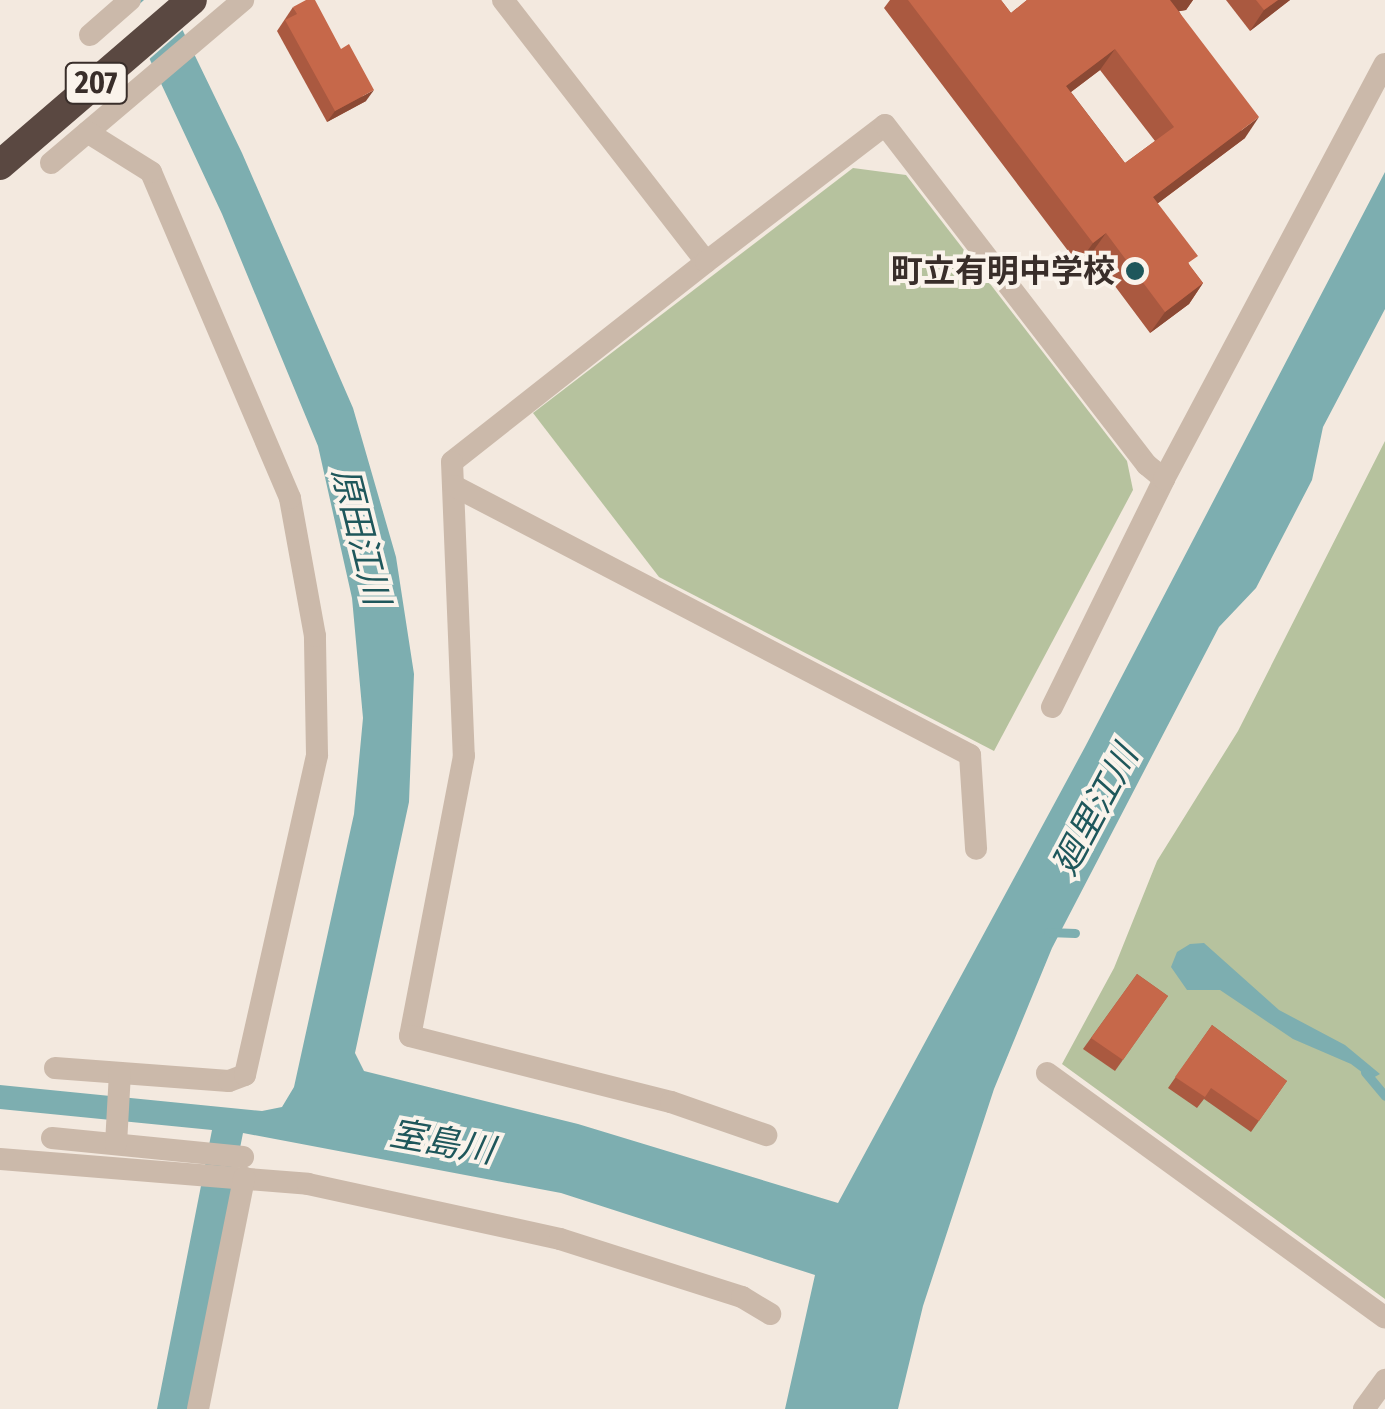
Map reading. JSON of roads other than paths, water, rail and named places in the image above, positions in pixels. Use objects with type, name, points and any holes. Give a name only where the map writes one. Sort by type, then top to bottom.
[{"type":"highway","name":"207","points":[[0,166],[192,0]]},
{"type":"street","points":[[90,35],[130,0]]},
{"type":"street","points":[[50,163],[243,0]]},
{"type":"street","points":[[503,0],[706,262]]},
{"type":"street","points":[[1052,707],[1164,479],[1385,64]]},
{"type":"street","points":[[766,1135],[671,1102],[410,1036],[464,756],[452,462],[467,446],[885,124],[1147,465],[1164,479]]},
{"type":"street","points":[[55,1068],[229,1081],[245,1075],[317,754],[315,636],[290,498],[151,172],[86,132]]},
{"type":"street","points":[[454,486],[970,755],[976,849]]},
{"type":"street","points":[[116,1144],[120,1073]]},
{"type":"street","points":[[1048,1073],[1385,1318]]},
{"type":"street","points":[[52,1138],[116,1144],[200,1164]]},
{"type":"street","points":[[0,1160],[244,1167],[560,1238],[742,1297],[770,1314]]},
{"type":"street","points":[[198,1409],[244,1167]]},
{"type":"street","points":[[1364,1409],[1385,1380]]},
{"type":"water","points":[[122,0],[168,0],[242,153],[353,408],[396,557],[414,674],[409,802],[355,1053],[364,1071],[578,1124],[838,1203],[1085,747],[1385,172],[1385,309],[1323,427],[1312,480],[1256,588],[1219,627],[1052,948],[994,1089],[923,1306],[898,1409],[785,1409],[815,1275],[561,1193],[243,1133],[188,1409],[157,1409],[212,1130],[0,1109],[0,1085],[262,1111],[282,1107],[294,1087],[354,814],[363,718],[352,598],[318,446],[222,214]]},
{"type":"water","points":[[1204,943],[1279,1010],[1345,1045],[1380,1074],[1371,1079],[1351,1064],[1293,1039],[1220,990],[1187,990],[1171,967],[1177,952],[1190,944]]},
{"type":"waterway","points":[[1048,932],[1075,933]]},
{"type":"waterway","points":[[1365,1072],[1385,1096]]},
{"type":"place","name":"町立有明中学校","points":[[1135,271]]},
{"type":"water label","name":"原田江川","points":[[361,536]]},
{"type":"water label","name":"廻里江川","points":[[1095,810]]},
{"type":"water label","name":"室島川","points":[[442,1142]]}]
